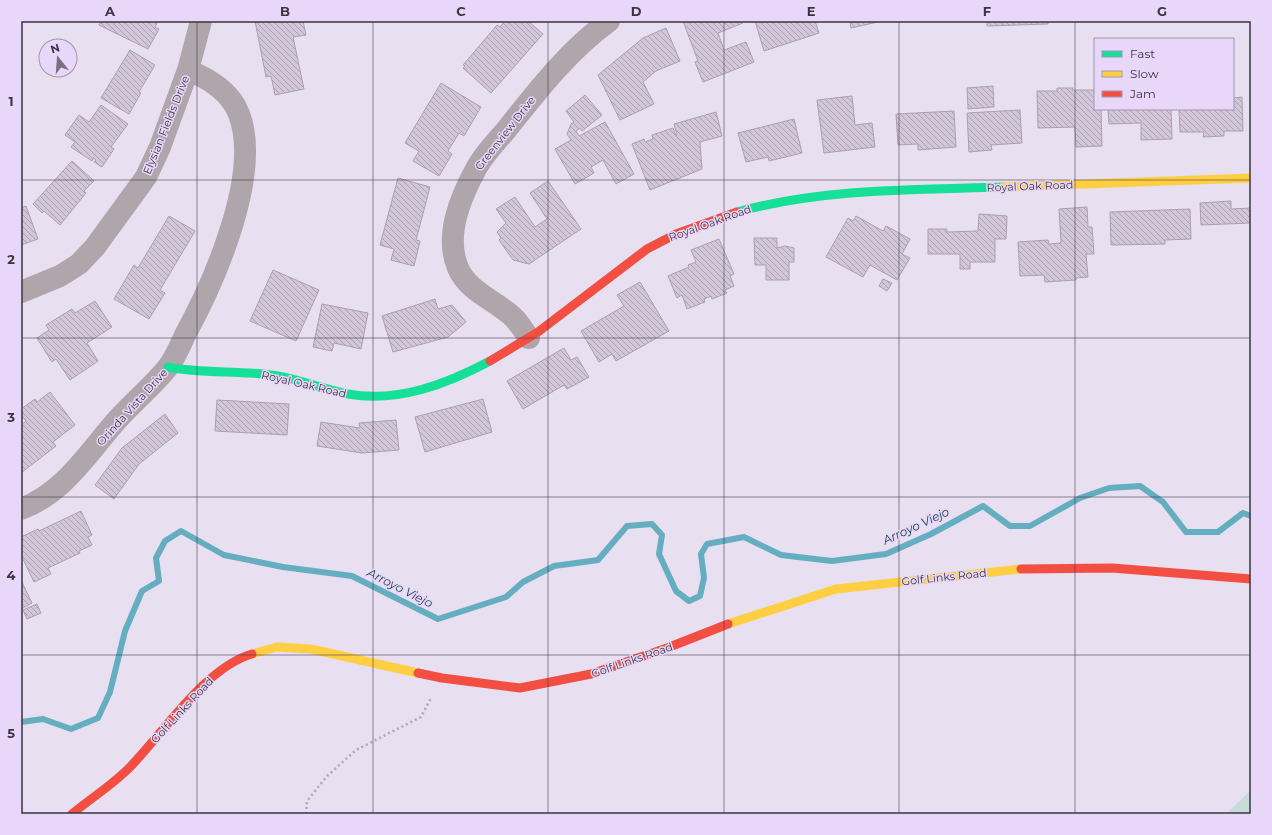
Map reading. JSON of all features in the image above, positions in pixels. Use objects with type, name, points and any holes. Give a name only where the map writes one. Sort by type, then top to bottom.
[{"type":"main road","name":"Royal Oak Road","points":[[168,367],[200,372],[251,372],[283,377],[325,390],[357,396],[388,396],[426,389],[476,369],[529,338],[555,320],[625,264],[662,240],[702,224],[757,206],[808,196],[854,192],[1251,178]]},
{"type":"main road","name":"Golf Links Road","points":[[72,814],[130,767],[210,678],[245,656],[277,647],[311,648],[442,678],[520,688],[591,674],[667,648],[748,616],[836,589],[1016,569],[1112,568],[1251,579]]},
{"type":"street","name":"Elysian Fields Drive","points":[[21,292],[60,276],[79,264],[95,248],[146,177],[160,147],[188,70],[201,21]]},
{"type":"street","name":"Greenview Drive","points":[[529,338],[515,318],[468,284],[458,269],[454,251],[456,219],[462,198],[478,165],[561,64],[591,34],[609,21]]},
{"type":"street","name":"Orinda Vista Drive","points":[[21,509],[58,489],[118,419],[168,367],[206,298],[223,255],[240,196],[244,159],[244,133],[239,113],[227,94],[211,80],[188,70]]},
{"type":"path","points":[[306,814],[307,801],[327,776],[356,750],[421,717],[442,678]]},
{"type":"green space","points":[[1251,790],[1251,814],[1226,814]]},
{"type":"building","points":[[101,21],[158,21],[155,27],[159,29],[148,49],[99,25]]},
{"type":"building","points":[[255,21],[303,21],[306,35],[293,37],[304,89],[275,95],[271,76],[266,77]]},
{"type":"building","points":[[505,21],[528,21],[543,34],[491,93],[463,68],[465,66],[463,65],[497,25],[500,27]]},
{"type":"building","points":[[683,21],[742,21],[743,23],[718,33],[724,50],[746,42],[754,62],[703,82],[695,62],[698,61]]},
{"type":"building","points":[[755,21],[815,21],[819,33],[764,51]]},
{"type":"building","points":[[850,21],[882,21],[851,28]]},
{"type":"building","points":[[987,21],[1048,21],[1048,24],[987,26]]},
{"type":"building","points":[[666,28],[680,61],[656,71],[643,82],[654,104],[620,120],[598,75],[643,38]]},
{"type":"building","points":[[130,50],[155,65],[139,92],[141,93],[129,114],[101,98]]},
{"type":"building","points":[[441,83],[481,107],[464,136],[459,133],[448,151],[452,154],[439,176],[413,161],[419,151],[405,143]]},
{"type":"building","points":[[993,86],[994,107],[968,109],[967,88]]},
{"type":"building","points":[[1057,88],[1094,90],[1094,110],[1101,110],[1102,146],[1076,147],[1075,127],[1038,128],[1037,91],[1057,91]]},
{"type":"building","points":[[585,95],[602,115],[582,131],[580,128],[576,131],[579,136],[605,122],[634,174],[616,184],[603,160],[591,167],[594,173],[575,184],[555,149],[571,140],[567,134],[571,124],[574,122],[566,111]]},
{"type":"building","points":[[852,96],[855,125],[872,123],[875,147],[824,153],[817,100]]},
{"type":"building","points":[[1242,97],[1243,131],[1224,131],[1224,136],[1203,137],[1204,132],[1180,132],[1179,110],[1234,110],[1234,98]]},
{"type":"building","points":[[101,105],[128,124],[111,147],[114,149],[102,167],[94,162],[96,160],[93,158],[92,161],[71,147],[75,142],[65,135],[79,115],[89,122]]},
{"type":"building","points":[[1020,110],[1022,143],[991,145],[992,150],[969,152],[967,113]]},
{"type":"building","points":[[1108,110],[1171,110],[1172,139],[1141,140],[1141,123],[1109,124]]},
{"type":"building","points":[[954,111],[956,147],[918,150],[918,144],[898,145],[896,114]]},
{"type":"building","points":[[716,112],[722,136],[700,142],[702,169],[650,190],[632,144],[644,139],[645,142],[653,139],[652,135],[673,128],[676,136],[674,124]]},
{"type":"building","points":[[794,119],[802,153],[769,161],[768,157],[746,162],[738,133]]},
{"type":"building","points":[[72,161],[94,181],[84,191],[86,193],[60,225],[44,211],[42,213],[33,204]]},
{"type":"building","points":[[398,178],[430,187],[416,240],[420,241],[414,266],[391,260],[394,249],[380,245]]},
{"type":"building","points":[[548,181],[581,229],[529,264],[513,260],[499,240],[501,238],[497,232],[506,223],[496,209],[515,197],[535,227],[547,219],[530,193]]},
{"type":"building","points":[[1231,201],[1231,209],[1251,208],[1251,223],[1201,225],[1200,203]]},
{"type":"building","points":[[26,206],[38,239],[21,245],[21,208]]},
{"type":"building","points":[[1087,207],[1088,227],[1092,227],[1094,254],[1086,254],[1088,277],[1076,278],[1076,280],[1045,282],[1044,275],[1020,276],[1018,242],[1048,240],[1049,244],[1061,243],[1059,209]]},
{"type":"building","points":[[1190,209],[1191,239],[1165,240],[1165,244],[1111,245],[1110,212]]},
{"type":"building","points":[[979,214],[1007,216],[1006,239],[995,239],[995,262],[970,262],[970,269],[960,269],[960,254],[928,254],[928,229],[947,229],[947,232],[978,231]]},
{"type":"building","points":[[169,216],[195,231],[160,290],[165,293],[149,319],[114,299],[134,265],[138,268]]},
{"type":"building","points":[[856,216],[883,231],[886,226],[910,239],[902,254],[910,258],[897,280],[870,265],[863,277],[826,257],[848,218],[853,221]]},
{"type":"building","points":[[754,238],[777,238],[777,248],[785,246],[794,248],[794,262],[789,262],[789,280],[766,280],[766,265],[755,265]]},
{"type":"building","points":[[719,239],[734,274],[730,276],[734,286],[725,290],[727,293],[712,299],[711,296],[704,299],[705,302],[687,309],[682,295],[677,298],[668,276],[689,267],[688,265],[696,262],[691,250]]},
{"type":"building","points":[[273,270],[319,290],[296,341],[250,321]]},
{"type":"building","points":[[883,279],[892,283],[887,291],[879,286]]},
{"type":"building","points":[[640,282],[669,331],[616,361],[612,354],[599,362],[581,331],[624,306],[617,295]]},
{"type":"building","points":[[435,299],[438,309],[452,305],[466,322],[448,337],[393,352],[382,316]]},
{"type":"building","points":[[95,301],[112,327],[87,343],[98,361],[70,380],[56,359],[52,362],[37,338],[49,330],[46,325],[72,309],[75,313]]},
{"type":"building","points":[[322,304],[368,313],[361,349],[334,343],[332,351],[313,347]]},
{"type":"building","points":[[564,348],[571,360],[577,357],[589,377],[567,389],[564,385],[523,409],[507,381]]},
{"type":"building","points":[[50,392],[75,425],[53,442],[56,446],[21,473],[21,425],[26,421],[21,415],[21,409],[35,399],[37,402]]},
{"type":"building","points":[[483,399],[492,432],[425,452],[415,417]]},
{"type":"building","points":[[217,400],[289,404],[287,435],[215,431]]},
{"type":"building","points":[[165,414],[178,433],[139,464],[114,499],[95,485],[122,448]]},
{"type":"building","points":[[396,420],[399,450],[362,453],[317,446],[321,422],[360,428],[359,423]]},
{"type":"building","points":[[81,511],[92,535],[88,537],[92,545],[79,551],[80,553],[48,568],[51,574],[34,582],[21,555],[21,537],[38,529],[39,531]]},
{"type":"building","points":[[21,580],[32,603],[21,609]]},
{"type":"building","points":[[37,604],[41,613],[27,619],[23,610]]},
{"type":"waterway","name":"Arroyo Viejo","points":[[21,722],[43,719],[71,729],[98,718],[110,692],[125,631],[142,591],[159,581],[156,558],[165,541],[181,531],[224,555],[283,567],[352,576],[438,619],[506,597],[523,582],[554,566],[598,560],[627,526],[652,524],[662,535],[659,554],[676,591],[689,601],[700,596],[704,578],[701,554],[707,544],[744,537],[781,555],[832,561],[886,554],[931,534],[983,506],[1010,526],[1030,526],[1080,498],[1109,488],[1140,486],[1163,502],[1186,532],[1218,532],[1243,513],[1251,516]]},
{"type":"traffic: fast","points":[[737,212],[770,204],[836,194],[1003,187]]},
{"type":"traffic: fast","points":[[168,367],[271,375],[348,394],[385,396],[422,390],[457,377],[490,361]]},
{"type":"traffic: slow","points":[[1003,187],[1251,178]]},
{"type":"traffic: slow","points":[[728,624],[836,589],[1021,569]]},
{"type":"traffic: slow","points":[[252,654],[277,647],[311,649],[418,673]]},
{"type":"traffic: jam","points":[[490,361],[538,332],[647,249],[676,234],[737,212]]},
{"type":"traffic: jam","points":[[1021,569],[1112,568],[1251,579]]},
{"type":"traffic: jam","points":[[418,673],[442,678],[520,688],[591,674],[667,648],[728,624]]},
{"type":"traffic: jam","points":[[72,814],[124,773],[202,686],[218,672],[235,661],[252,654]]}]
